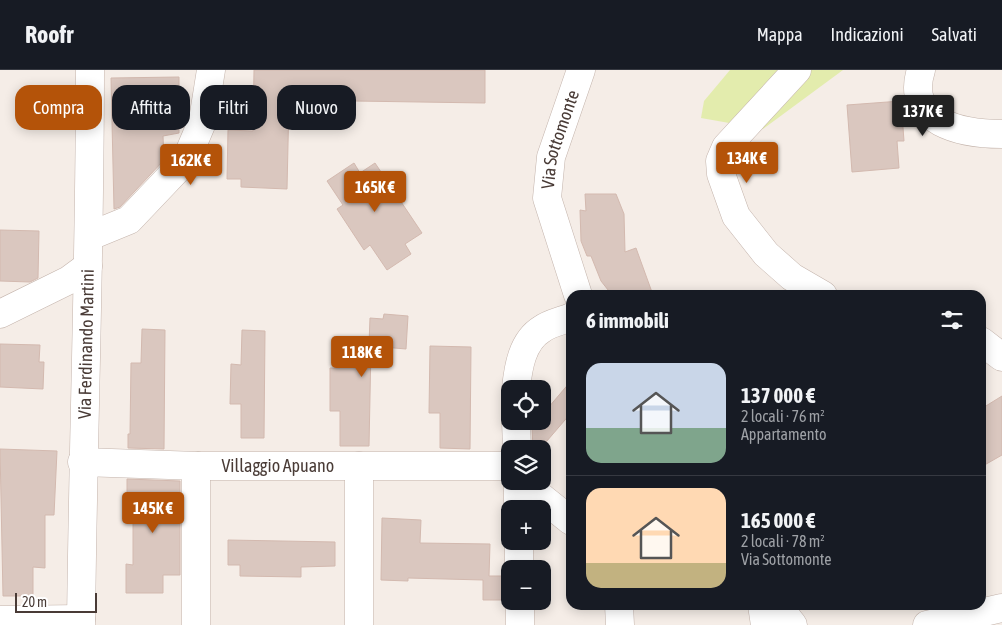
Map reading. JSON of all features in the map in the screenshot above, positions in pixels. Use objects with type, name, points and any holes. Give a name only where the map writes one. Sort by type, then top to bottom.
[{"type":"street","name":"Via Ferdinando Martini","points":[[0,620],[81,622],[82,462],[90,236],[90,70]]},
{"type":"street","points":[[90,236],[129,220],[186,160],[203,120],[211,70]]},
{"type":"street","name":"Via Sottomonte","points":[[576,290],[546,198],[551,157],[581,70]]},
{"type":"street","points":[[797,70],[726,147],[720,161],[721,174],[736,216],[766,254],[792,277],[814,290]]},
{"type":"street","points":[[921,70],[918,88],[919,98],[938,122],[955,129],[1002,134]]},
{"type":"street","points":[[0,314],[69,280],[88,266]]},
{"type":"street","points":[[517,380],[518,369],[526,347],[541,329],[566,319]]},
{"type":"street","points":[[986,345],[1002,357]]},
{"type":"street","name":"Villaggio Apuano","points":[[82,462],[198,466],[501,466]]},
{"type":"street","name":"Villaggio Apuano","points":[[196,625],[196,479],[198,466]]},
{"type":"street","name":"Villaggio Apuano","points":[[358,625],[359,466]]},
{"type":"street","points":[[534,490],[566,517]]},
{"type":"street","points":[[927,625],[1002,608]]},
{"type":"street","points":[[520,610],[520,625]]},
{"type":"street","points":[[619,610],[620,625]]},
{"type":"street","points":[[763,610],[765,625]]},
{"type":"street","points":[[781,610],[794,625]]},
{"type":"green space","points":[[730,70],[843,70],[763,129],[701,118],[704,101]]},
{"type":"building","points":[[254,70],[485,70],[485,103],[356,101],[356,85],[277,85],[277,130],[288,130],[287,189],[241,187],[241,179],[227,179],[228,130],[267,130],[267,85],[254,85]]},
{"type":"building","points":[[179,77],[179,85],[112,85],[112,122],[111,78]]},
{"type":"building","points":[[901,101],[904,141],[897,141],[899,168],[852,172],[847,105]]},
{"type":"building","points":[[112,130],[179,130],[179,133],[163,136],[164,160],[120,207],[114,209]]},
{"type":"building","points":[[354,163],[360,173],[375,163],[422,233],[405,244],[411,254],[387,270],[370,245],[364,250],[337,209],[343,205],[327,181]]},
{"type":"building","points":[[585,194],[616,194],[624,214],[625,252],[636,248],[651,290],[608,290],[601,281],[591,256],[587,256],[581,241],[580,210],[586,211]]},
{"type":"building","points":[[0,230],[39,231],[38,278],[30,282],[0,281]]},
{"type":"building","points":[[384,314],[408,316],[406,349],[371,346],[369,446],[340,446],[340,411],[330,411],[330,368],[340,368],[341,344],[369,344],[370,318],[383,319]]},
{"type":"building","points":[[142,329],[165,330],[164,449],[128,448],[128,434],[130,434],[131,363],[141,363]]},
{"type":"building","points":[[242,330],[265,331],[264,438],[241,438],[241,404],[230,404],[231,364],[241,365]]},
{"type":"building","points":[[0,344],[40,345],[39,362],[44,362],[43,389],[0,387]]},
{"type":"building","points":[[430,346],[471,347],[470,449],[440,448],[440,413],[429,413]]},
{"type":"building","points":[[566,387],[566,419],[548,440],[533,440],[532,430],[551,430],[551,404]]},
{"type":"building","points":[[1002,396],[1002,455],[986,464],[986,406]]},
{"type":"building","points":[[0,449],[57,451],[54,515],[45,515],[45,568],[33,567],[33,596],[3,596]]},
{"type":"building","points":[[127,479],[180,481],[180,575],[163,575],[163,593],[126,593],[126,564],[133,565],[133,522],[127,522]]},
{"type":"building","points":[[382,518],[421,520],[420,543],[490,544],[489,576],[501,576],[501,600],[483,600],[483,580],[408,578],[408,581],[381,580]]},
{"type":"building","points":[[228,540],[335,542],[335,566],[301,567],[301,577],[240,576],[240,565],[228,565]]}]
